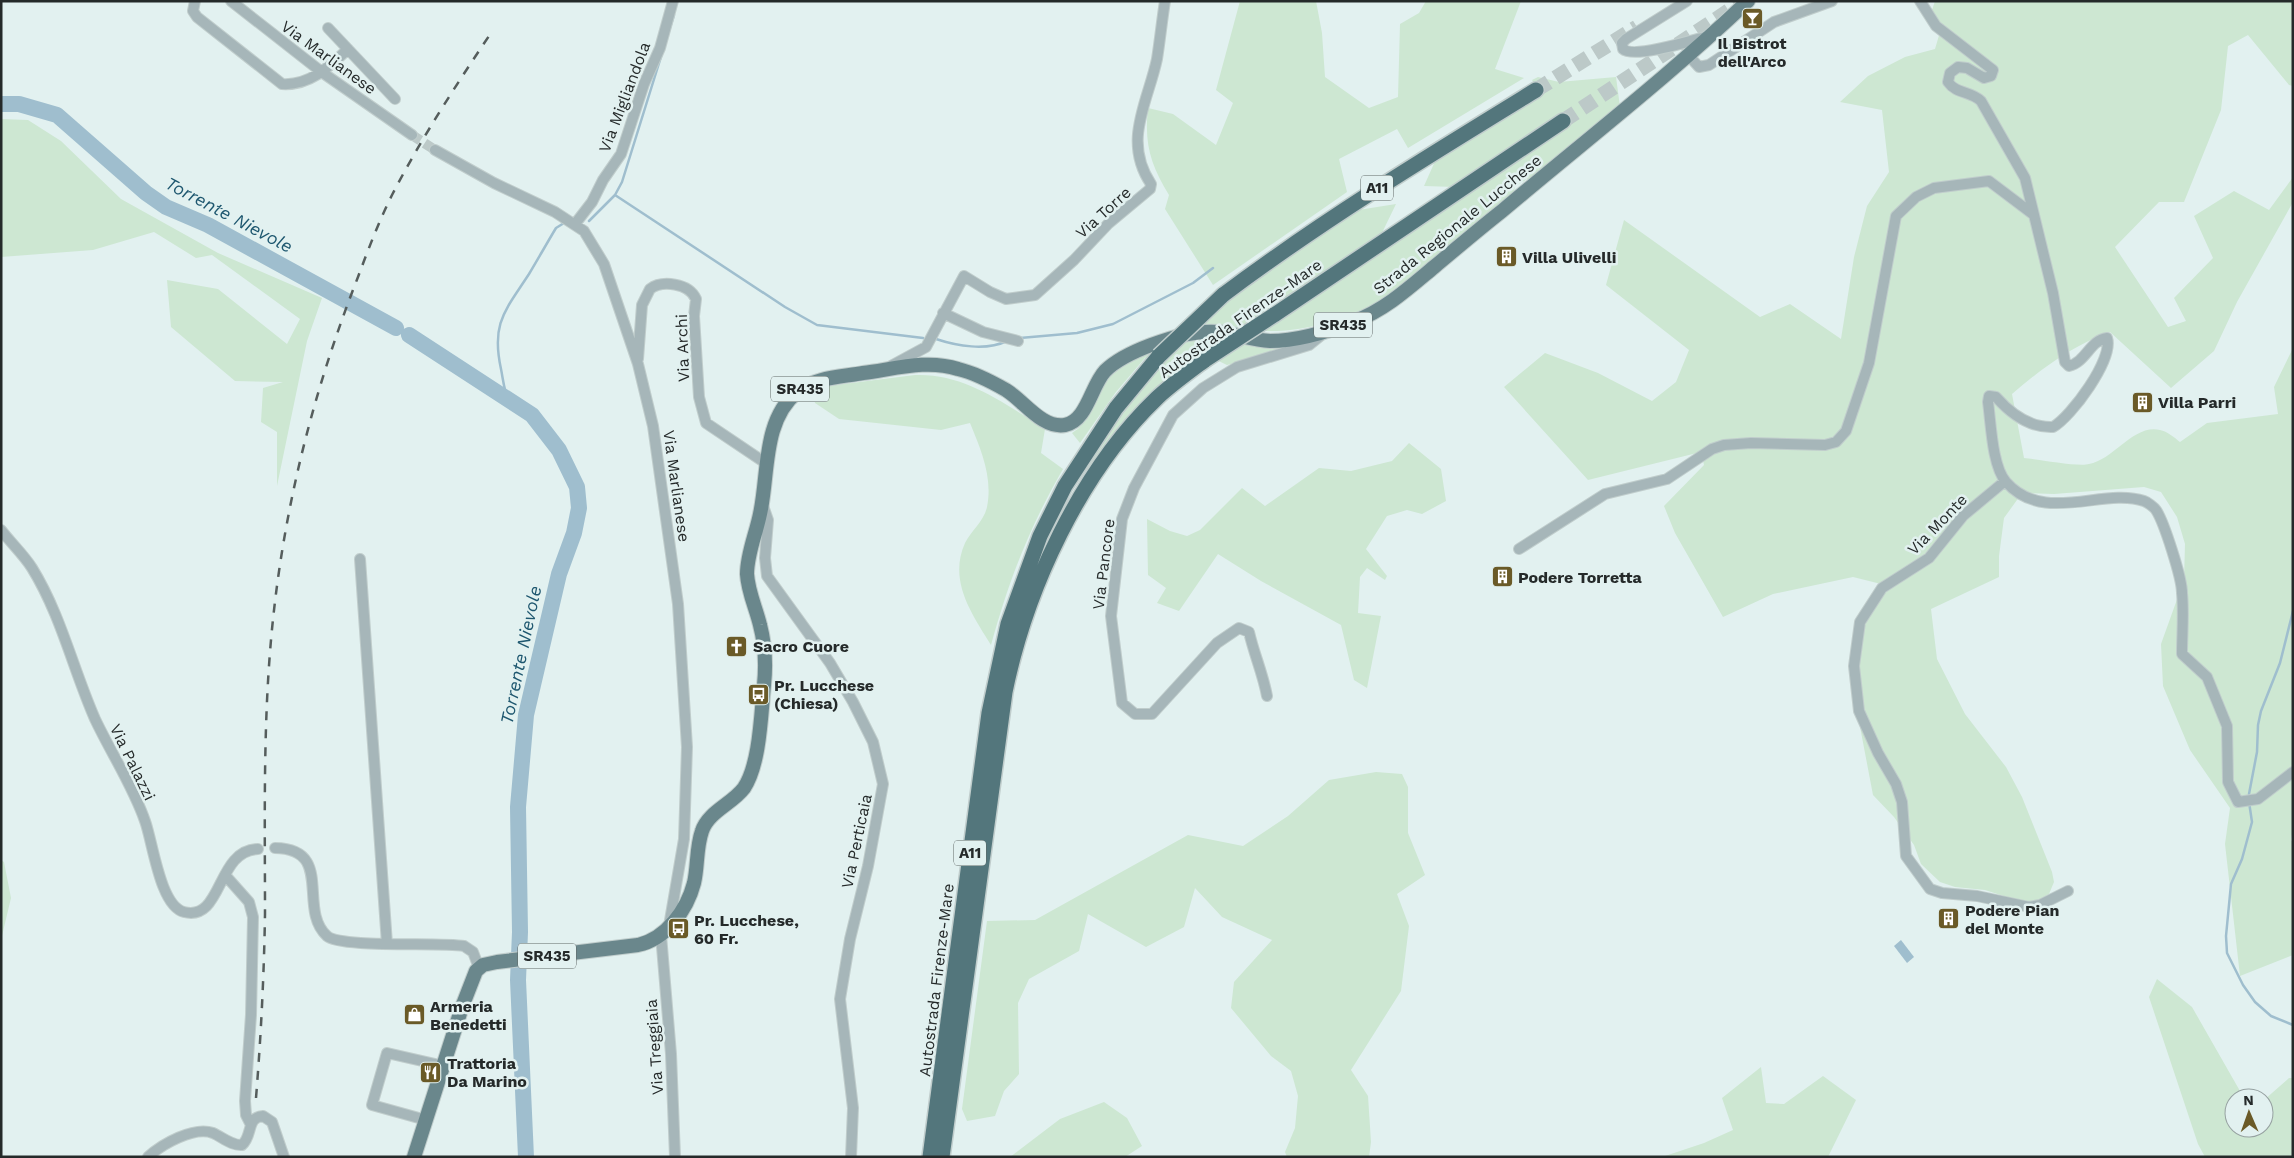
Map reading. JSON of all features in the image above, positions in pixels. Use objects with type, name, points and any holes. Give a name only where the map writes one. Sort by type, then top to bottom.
[{"type":"highway","name":"Autostrada Firenze-Mare","points":[[930,1157],[988,713],[1008,624],[1040,536],[1065,486],[1116,408],[1159,356],[1223,295],[1290,245],[1360,199],[1536,90]]},
{"type":"highway","name":"Autostrada Firenze-Mare","points":[[942,1157],[1005,692],[1022,624],[1046,564],[1102,464],[1132,425],[1157,398],[1205,360],[1563,121]]},
{"type":"main road","name":"Strada Regionale Lucchese","points":[[665,931],[683,908],[694,884],[701,832],[704,825],[743,789],[753,764],[765,678],[764,647],[747,576],[748,561],[762,503],[773,432],[779,415],[788,400],[802,387],[822,379],[937,364],[960,369],[1010,392],[1050,424],[1060,425],[1074,422],[1081,415],[1095,386],[1110,366],[1134,352],[1152,345],[1196,332],[1224,333],[1272,341],[1288,339],[1327,330],[1364,318],[1403,293],[1689,56],[1748,1]]},
{"type":"main road","name":"SR435","points":[[479,968],[497,962],[646,943],[665,931]]},
{"type":"main road","points":[[414,1157],[462,1007],[479,968]]},
{"type":"street","points":[[195,1],[193,8],[195,16],[279,82],[290,84],[323,73],[348,49]]},
{"type":"street","name":"Via Marlianese","points":[[231,1],[323,73],[412,135]]},
{"type":"street","name":"Via Migliandola","points":[[575,224],[592,202],[603,180],[621,154],[644,84],[660,48],[673,1]]},
{"type":"street","name":"Via Torre","points":[[943,313],[964,276],[990,292],[1006,298],[1036,295],[1074,260],[1108,224],[1150,189],[1151,184],[1142,171],[1138,141],[1139,119],[1157,59],[1165,1]]},
{"type":"street","points":[[1687,1],[1626,39],[1622,43],[1623,49],[1629,53],[1641,52],[1712,36]]},
{"type":"street","points":[[1689,56],[1699,67],[1709,65],[1774,22],[1832,1]]},
{"type":"street","points":[[1920,1],[1936,26],[1992,67],[1992,74],[1984,78],[1967,68],[1958,67],[1950,73],[1948,82],[1954,89],[1977,97],[1985,107],[2025,178],[2053,293],[2065,362],[2069,366],[2075,364],[2101,339],[2107,338],[2109,344],[2107,354],[2089,388],[2053,427],[2018,418],[2007,410],[1996,397],[1989,396],[1988,402],[1995,449],[1999,468],[2005,481],[2022,496],[2043,502],[2071,504],[2124,498],[2145,501],[2156,510],[2168,542],[2182,591],[2182,654],[2207,677],[2227,726],[2228,782],[2238,802],[2258,800],[2293,772]]},
{"type":"street","points":[[328,28],[395,99]]},
{"type":"street","name":"Via Marlianese","points":[[435,150],[494,183],[555,212],[575,224],[589,237],[604,264],[638,364],[653,426],[677,595],[687,747],[684,839],[665,931]]},
{"type":"street","points":[[1519,549],[1605,494],[1667,479],[1712,449],[1724,444],[1825,445],[1836,442],[1846,431],[1869,363],[1896,216],[1916,197],[1934,188],[1989,181],[2034,215]]},
{"type":"street","name":"Via Archi","points":[[638,364],[642,305],[645,295],[655,285],[664,283],[689,290],[696,299],[694,316],[699,398],[706,423],[767,464]]},
{"type":"street","points":[[882,370],[926,347],[943,313],[983,332],[1018,340]]},
{"type":"street","name":"Via Pancore","points":[[1267,696],[1264,677],[1254,653],[1250,632],[1239,628],[1217,643],[1152,714],[1136,714],[1122,703],[1111,616],[1122,519],[1134,488],[1173,415],[1192,397],[1203,388],[1237,368],[1309,345],[1327,330]]},
{"type":"street","name":"Via Monte","points":[[2005,481],[1963,516],[1930,558],[1882,588],[1860,622],[1854,666],[1859,711],[1878,754],[1896,784],[1902,802],[1906,856],[1930,889],[1942,893],[1977,896],[2029,907],[2040,905],[2068,891]]},
{"type":"street","name":"Via Perticaia","points":[[762,503],[768,520],[765,566],[767,576],[830,663],[853,702],[874,745],[883,784],[868,866],[850,939],[840,999],[853,1108],[851,1157]]},
{"type":"street","name":"Via Palazzi","points":[[1,530],[32,567],[56,614],[96,720],[142,814],[169,900],[179,910],[194,912],[207,906],[239,854],[246,850],[258,849]]},
{"type":"street","points":[[360,559],[377,776],[387,944]]},
{"type":"street","points":[[275,848],[297,851],[308,864],[318,920],[326,936],[334,940],[387,944],[464,946],[473,952],[479,968]]},
{"type":"street","points":[[225,875],[248,902],[253,917],[251,1015],[245,1101],[246,1115],[251,1125]]},
{"type":"street","points":[[219,888],[238,890]]},
{"type":"street","name":"Via Treggiaia","points":[[665,931],[675,1157]]},
{"type":"street","points":[[426,1120],[372,1105],[388,1054],[444,1066]]},
{"type":"street","points":[[148,1157],[194,1132],[212,1133],[235,1144],[242,1144],[246,1140],[256,1117],[263,1116],[270,1119],[274,1126],[284,1157]]},
{"type":"green space","points":[[1240,1],[1316,1],[1322,33],[1325,77],[1369,108],[1398,97],[1400,24],[1419,13],[1426,1],[1521,1],[1495,69],[1524,78],[1408,148],[1397,129],[1339,159],[1347,192],[1213,285],[1165,209],[1169,195],[1150,154],[1147,133],[1148,108],[1173,114],[1216,145],[1233,103],[1216,90]]},
{"type":"green space","points":[[1935,1],[2293,1],[2293,86],[2289,85],[2248,35],[2228,46],[2221,110],[2184,202],[2159,202],[2115,247],[2168,327],[2186,321],[2174,298],[2213,258],[2194,216],[2234,191],[2269,210],[2293,177],[2293,202],[2237,302],[2214,351],[2171,388],[2110,332],[2096,337],[2058,358],[2012,394],[2024,458],[2084,465],[2107,456],[2141,432],[2160,430],[2180,442],[2207,423],[2278,414],[2274,387],[2293,348],[2293,829],[2291,840],[2293,843],[2293,955],[2240,976],[2225,844],[2230,808],[2190,750],[2163,686],[2161,644],[2184,580],[2185,544],[2177,517],[2161,492],[2144,487],[2054,494],[2022,493],[2004,518],[1999,556],[1999,577],[1931,609],[1937,659],[1965,714],[2006,767],[2022,797],[2052,872],[2054,882],[2049,894],[2035,902],[2022,902],[1985,890],[1955,887],[1940,882],[1921,864],[1914,845],[1894,817],[1873,795],[1849,669],[1856,618],[1881,584],[1853,577],[1773,594],[1723,617],[1675,533],[1664,506],[1704,465],[1701,452],[1588,480],[1504,387],[1545,353],[1598,373],[1652,401],[1676,382],[1689,350],[1606,285],[1624,220],[1760,317],[1790,304],[1841,339],[1854,257],[1867,206],[1889,172],[1882,110],[1840,102],[1868,76],[1905,57],[1935,49],[1940,32],[1932,10]]},
{"type":"green space","points":[[1538,77],[1559,82],[1616,77],[1620,107],[1530,181],[1527,179],[1515,187],[1513,195],[1383,300],[1355,313],[1311,327],[1265,331],[1197,327],[1224,302],[1352,211],[1396,204],[1380,237],[1275,323],[1569,126],[1562,116],[1455,187],[1424,186],[1436,159],[1540,93],[1532,80]]},
{"type":"green space","points":[[1,119],[28,120],[61,141],[121,199],[218,253],[322,298],[307,341],[277,486],[277,432],[261,422],[263,388],[283,382],[235,381],[171,327],[167,280],[218,289],[287,344],[300,319],[212,255],[196,258],[154,232],[93,250],[1,257]]},
{"type":"green space","points":[[1209,337],[1288,348],[1227,365],[1204,354],[1091,471],[1082,466],[1104,433],[1174,348],[1145,358],[1116,392],[1080,443],[1072,433],[1079,428],[1109,375],[1117,367],[1156,349]]},
{"type":"green space","points":[[915,375],[951,379],[968,385],[999,400],[1045,429],[1041,453],[1063,469],[1040,512],[1021,555],[1005,598],[991,645],[964,597],[959,571],[960,557],[965,543],[983,517],[987,507],[988,496],[985,464],[970,423],[941,430],[839,419],[815,403],[812,388]]},
{"type":"green space","points":[[1409,443],[1441,469],[1446,501],[1422,514],[1407,510],[1387,516],[1366,549],[1387,576],[1385,580],[1367,568],[1360,577],[1358,613],[1381,616],[1367,688],[1354,680],[1341,625],[1261,581],[1218,554],[1179,611],[1157,603],[1166,588],[1148,575],[1147,519],[1170,531],[1187,536],[1200,530],[1242,488],[1265,506],[1319,468],[1351,471],[1392,461]]},
{"type":"green space","points":[[1376,772],[1402,774],[1408,787],[1408,833],[1425,875],[1397,894],[1409,926],[1401,991],[1351,1070],[1368,1096],[1371,1142],[1369,1157],[1287,1157],[1285,1152],[1295,1128],[1298,1096],[1291,1071],[1271,1056],[1231,1008],[1234,982],[1272,940],[1222,917],[1195,888],[1184,927],[1146,947],[1088,914],[1079,951],[1029,979],[1018,1003],[1019,1074],[1004,1091],[995,1116],[967,1121],[962,1109],[987,921],[1035,920],[1188,835],[1243,846],[1288,816],[1329,780]]},
{"type":"green space","points":[[1,860],[4,862],[11,898],[1,940]]},
{"type":"green space","points":[[2157,979],[2192,1007],[2238,1088],[2224,1088],[2224,1138],[2274,1138],[2274,1091],[2289,1078],[2293,1078],[2293,1157],[2205,1157],[2198,1144],[2149,997]]},
{"type":"green space","points":[[1761,1067],[1766,1103],[1784,1104],[1823,1076],[1856,1100],[1828,1157],[1662,1157],[1704,1143],[1733,1130],[1722,1098]]},
{"type":"green space","points":[[1104,1102],[1127,1118],[1142,1146],[1125,1157],[1010,1157],[1060,1119]]},
{"type":"water","points":[[1901,940],[1914,957],[1907,963],[1894,946]]},
{"type":"waterway","points":[[589,221],[615,195],[622,182],[674,15]]},
{"type":"waterway","name":"Torrente Nievole","points":[[1,104],[19,104],[57,115],[146,193],[166,207],[208,225],[396,328]]},
{"type":"waterway","points":[[615,195],[785,307],[817,325],[923,338]]},
{"type":"waterway","points":[[508,399],[498,353],[499,328],[502,318],[556,228],[564,223]]},
{"type":"waterway","points":[[1020,338],[1077,333],[1113,324],[1193,283],[1213,268]]},
{"type":"waterway","name":"Torrente Nievole","points":[[409,335],[532,415],[559,450],[577,487],[579,508],[574,533],[559,574],[526,715],[518,807],[520,932],[518,980],[526,1157]]},
{"type":"waterway","points":[[936,339],[953,344],[981,347],[1007,341]]},
{"type":"waterway","points":[[2249,794],[2257,752],[2258,725],[2261,711],[2280,663],[2293,611]]},
{"type":"waterway","points":[[2249,802],[2252,822],[2242,859],[2231,884],[2226,936],[2227,953],[2243,985],[2255,1002],[2271,1016],[2293,1025]]},
{"type":"tunnel","points":[[1563,121],[1739,4]]},
{"type":"tunnel","points":[[1536,90],[1637,27]]},
{"type":"tunnel","points":[[412,135],[435,150]]},
{"type":"railway","points":[[256,1098],[264,960],[265,777],[268,674],[276,593],[291,501],[313,410],[342,321],[378,225],[415,153],[491,33]]},
{"type":"place","name":"Il Bistrot dell'Arco","points":[[1752,19]]},
{"type":"place","name":"Villa Ulivelli","points":[[1506,257]]},
{"type":"place","name":"Villa Parri","points":[[2142,402]]},
{"type":"place","name":"Podere Torretta","points":[[1502,577]]},
{"type":"place","name":"Sacro Cuore","points":[[737,646]]},
{"type":"place","name":"Pr. Lucchese (Chiesa)","points":[[758,694]]},
{"type":"place","name":"Podere Pian del Monte","points":[[1949,919]]},
{"type":"place","name":"Pr. Lucchese, 60 Fr.","points":[[678,929]]},
{"type":"place","name":"Armeria Benedetti","points":[[414,1015]]},
{"type":"place","name":"Trattoria Da Marino","points":[[431,1072]]}]
